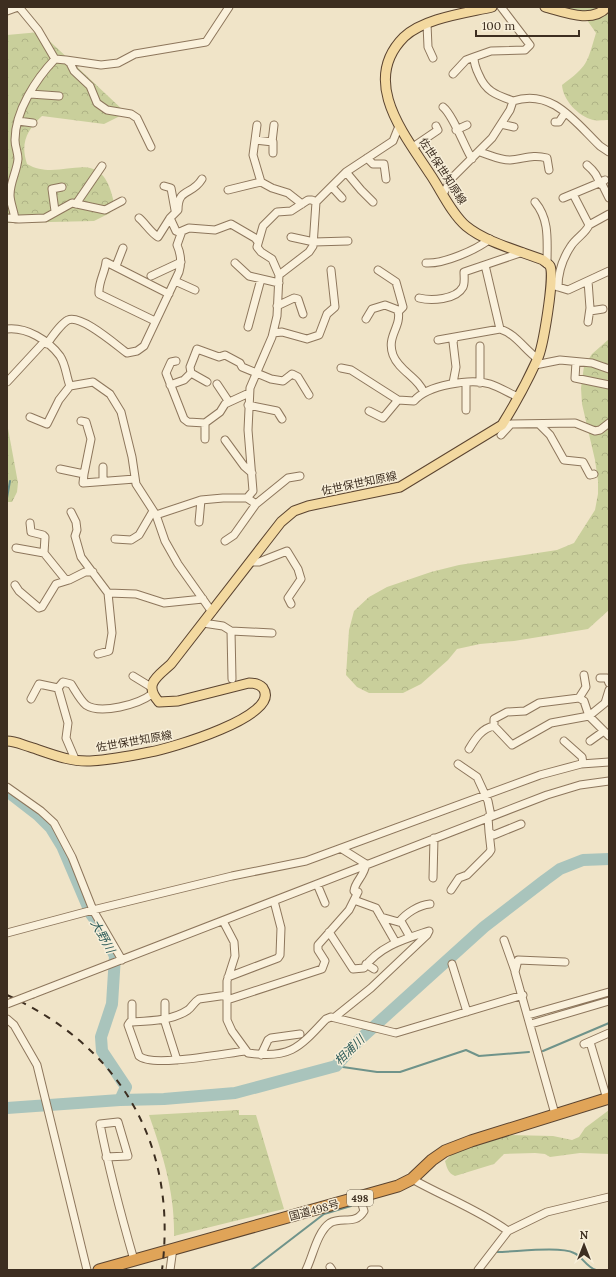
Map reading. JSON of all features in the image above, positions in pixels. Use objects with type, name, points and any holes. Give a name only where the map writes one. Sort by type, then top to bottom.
[{"type":"highway","name":"国道498号","points":[[99,1270],[173,1248],[360,1198],[398,1186],[412,1179],[432,1160],[445,1151],[608,1098]]},
{"type":"main road","name":"佐世保世知原線","points":[[7,742],[62,758],[89,761],[150,752],[184,744],[222,729],[256,711],[263,703],[265,695],[263,689],[257,684],[249,683],[178,701],[159,702],[152,691],[156,678],[171,664],[281,522],[294,511],[308,506],[400,487],[506,424],[518,397],[537,362],[542,346],[554,286],[550,266],[523,252],[490,239],[466,225],[443,194],[399,126],[386,93],[387,64],[393,51],[405,36],[427,24],[492,7]]},
{"type":"main road","points":[[545,7],[580,16],[592,16],[603,12],[607,7]]},
{"type":"street","points":[[7,11],[18,7],[38,30],[55,59]]},
{"type":"street","points":[[55,59],[107,65],[118,63],[135,54],[206,42],[229,7]]},
{"type":"street","points":[[453,74],[466,60],[491,51],[525,50],[530,45],[501,7]]},
{"type":"street","points":[[427,24],[428,48],[433,58]]},
{"type":"street","points":[[474,57],[474,64],[482,84],[488,91],[513,101],[524,97],[544,99],[557,105],[600,146],[609,152]]},
{"type":"street","points":[[15,219],[10,196],[11,183],[17,167],[18,156],[15,141],[18,121],[38,80],[55,59]]},
{"type":"street","points":[[66,60],[70,63],[74,71],[90,86],[97,103],[108,110],[131,114],[137,118],[151,147]]},
{"type":"street","points":[[30,94],[59,96]]},
{"type":"street","points":[[443,194],[452,178],[480,152],[501,124],[510,110],[513,101]]},
{"type":"street","points":[[443,107],[450,113],[456,130],[472,160]]},
{"type":"street","points":[[555,122],[559,122],[565,113]]},
{"type":"street","points":[[18,121],[33,123]]},
{"type":"street","points":[[501,124],[514,127]]},
{"type":"street","points":[[256,125],[253,155],[261,182]]},
{"type":"street","points":[[273,153],[272,142],[274,125]]},
{"type":"street","points":[[456,130],[467,125]]},
{"type":"street","points":[[235,263],[245,274],[261,279],[279,279],[313,246],[316,202],[346,172],[393,141],[399,126]]},
{"type":"street","points":[[413,147],[438,130],[436,126]]},
{"type":"street","points":[[255,140],[272,142]]},
{"type":"street","points":[[480,152],[500,159],[511,160],[526,156],[547,158],[549,170]]},
{"type":"street","points":[[367,158],[373,164],[384,164],[386,179]]},
{"type":"street","points":[[587,165],[602,182],[609,198]]},
{"type":"street","points":[[76,204],[102,166]]},
{"type":"street","points":[[346,172],[360,190],[373,202]]},
{"type":"street","points":[[139,218],[146,224],[153,234],[158,237],[178,210],[178,199],[180,196],[198,186],[202,179]]},
{"type":"street","points":[[228,190],[261,182],[272,188],[288,193],[302,204]]},
{"type":"street","points":[[563,198],[602,182]]},
{"type":"street","points":[[164,186],[171,188],[176,231],[182,233]]},
{"type":"street","points":[[55,211],[52,189],[62,187]]},
{"type":"street","points":[[332,187],[342,198]]},
{"type":"street","points":[[573,194],[589,225]]},
{"type":"street","points":[[248,498],[253,491],[248,430],[249,393],[255,373],[273,333],[278,306],[279,279],[272,259],[260,252],[258,242],[263,226],[273,214],[277,212],[291,211],[308,200],[316,202]]},
{"type":"street","points":[[7,218],[45,218],[55,211],[72,203],[105,210],[122,201]]},
{"type":"street","points":[[535,202],[542,211],[547,227],[547,264]]},
{"type":"street","points":[[609,214],[589,225],[588,229],[570,246],[554,286],[568,290],[609,271]]},
{"type":"street","points":[[7,382],[68,320],[76,319],[95,329],[127,353],[137,351],[144,346],[180,272],[181,252],[177,245],[182,233],[190,228],[215,230],[231,224],[255,238],[258,242]]},
{"type":"street","points":[[291,237],[314,242],[348,241]]},
{"type":"street","points":[[426,263],[435,263],[481,246],[490,239]]},
{"type":"street","points":[[116,266],[123,248]]},
{"type":"street","points":[[419,298],[437,300],[448,297],[461,290],[464,286],[464,272],[523,252]]},
{"type":"street","points":[[155,321],[99,294],[98,286],[105,270],[106,262],[169,294]]},
{"type":"street","points":[[151,276],[181,262]]},
{"type":"street","points":[[485,265],[500,329]]},
{"type":"street","points":[[273,333],[282,332],[307,339],[319,335],[327,314],[335,307],[331,270]]},
{"type":"street","points":[[378,270],[396,282],[403,307],[398,312]]},
{"type":"street","points":[[248,327],[261,279]]},
{"type":"street","points":[[175,281],[195,290]]},
{"type":"street","points":[[588,281],[590,311],[588,322]]},
{"type":"street","points":[[278,306],[294,298],[298,299],[303,314]]},
{"type":"street","points":[[366,319],[372,309],[385,305],[398,310],[400,317],[398,326],[392,336],[393,355],[407,375],[422,387],[424,393]]},
{"type":"street","points":[[590,311],[603,309]]},
{"type":"street","points":[[7,329],[16,328],[29,331],[45,343],[60,357],[70,386]]},
{"type":"street","points":[[438,340],[500,329],[518,340],[537,362],[560,360],[592,363],[609,369]]},
{"type":"street","points":[[453,383],[456,367],[453,342],[455,337]]},
{"type":"street","points":[[480,346],[480,383]]},
{"type":"street","points":[[191,373],[190,367],[197,350],[219,357],[225,355],[255,373],[270,379],[283,381],[292,374],[298,377],[309,394]]},
{"type":"street","points":[[176,361],[170,362],[166,373],[184,419],[188,422],[205,423],[220,412],[225,404],[249,393]]},
{"type":"street","points":[[576,362],[575,378],[609,385]]},
{"type":"street","points":[[341,368],[398,400],[414,401],[418,396],[448,383],[490,384],[518,397]]},
{"type":"street","points":[[170,385],[184,380],[191,373]]},
{"type":"street","points":[[191,373],[207,382]]},
{"type":"street","points":[[30,417],[47,424],[59,400],[70,386],[93,382],[110,394],[121,412],[136,484],[154,513],[165,540],[178,564],[212,612]]},
{"type":"street","points":[[466,383],[466,410]]},
{"type":"street","points":[[216,384],[228,402]]},
{"type":"street","points":[[369,411],[383,418],[398,400]]},
{"type":"street","points":[[248,405],[277,411],[282,419]]},
{"type":"street","points":[[81,421],[86,422],[91,439],[83,483],[135,479]]},
{"type":"street","points":[[205,423],[205,439]]},
{"type":"street","points":[[501,435],[506,424],[575,423],[596,431],[600,430],[609,423]]},
{"type":"street","points":[[539,424],[550,435],[564,460],[583,462],[587,473],[590,475],[594,474]]},
{"type":"street","points":[[225,440],[244,466],[252,473]]},
{"type":"street","points":[[103,467],[103,482]]},
{"type":"street","points":[[60,469],[84,474]]},
{"type":"street","points":[[225,541],[234,535],[256,504],[288,478],[300,476]]},
{"type":"street","points":[[115,539],[131,540],[138,535],[154,513],[201,500],[248,498],[256,504]]},
{"type":"street","points":[[199,522],[201,500]]},
{"type":"street","points":[[71,512],[76,522],[77,530],[75,536],[77,548],[81,556],[108,593],[112,633],[109,651],[98,654]]},
{"type":"street","points":[[30,523],[31,532],[43,535],[45,537],[44,552],[65,579],[69,580]]},
{"type":"street","points":[[16,548],[44,552]]},
{"type":"street","points":[[250,562],[259,562],[286,551],[298,569],[301,579]]},
{"type":"street","points":[[15,584],[19,591],[39,608],[42,607],[56,584],[69,580],[85,572],[93,572]]},
{"type":"street","points":[[283,592],[301,579]]},
{"type":"street","points":[[291,604],[288,598],[301,579]]},
{"type":"street","points":[[108,593],[136,594],[164,603],[203,599]]},
{"type":"street","points":[[203,623],[223,626],[231,631],[272,633]]},
{"type":"street","points":[[231,631],[232,679]]},
{"type":"street","points":[[578,698],[586,687],[584,675]]},
{"type":"street","points":[[58,688],[63,682],[71,684],[85,704],[95,708],[130,704],[146,699],[152,691],[133,676]]},
{"type":"street","points":[[600,678],[608,678],[609,683]]},
{"type":"street","points":[[31,699],[40,684],[58,688]]},
{"type":"street","points":[[58,688],[68,723],[66,738],[75,759]]},
{"type":"street","points":[[590,741],[607,734],[589,716],[584,701],[578,698],[539,703],[525,711],[507,712],[494,719],[494,726],[512,745],[551,723],[589,716],[605,703],[609,690]]},
{"type":"street","points":[[469,749],[475,739],[488,727],[494,726]]},
{"type":"street","points":[[564,741],[582,757],[583,764]]},
{"type":"street","points":[[7,934],[93,910],[232,876],[306,861],[540,775],[583,764],[609,762]]},
{"type":"street","points":[[450,890],[459,878],[466,875],[489,853],[490,850],[490,817],[486,795],[477,777],[458,764]]},
{"type":"street","points":[[7,1004],[366,864],[562,790],[609,781]]},
{"type":"street","points":[[7,787],[41,811],[54,823],[72,857],[93,910],[122,960]]},
{"type":"street","points":[[489,832],[494,835],[521,824]]},
{"type":"street","points":[[433,878],[434,838]]},
{"type":"street","points":[[342,849],[366,864]]},
{"type":"street","points":[[366,864],[365,873],[355,886],[354,891],[356,896],[376,908],[396,943]]},
{"type":"street","points":[[317,884],[325,903]]},
{"type":"street","points":[[246,1051],[177,1060],[143,1059],[139,1056],[128,1025],[132,1022],[164,1019],[190,1009],[198,999],[227,997],[322,969],[325,961],[318,950],[318,945],[349,910],[356,896]]},
{"type":"street","points":[[228,977],[278,958],[280,955],[281,928],[274,901]]},
{"type":"street","points":[[399,922],[404,916],[424,905],[430,904]]},
{"type":"street","points":[[381,917],[402,923],[410,937]]},
{"type":"street","points":[[223,921],[234,942],[235,956],[228,977],[227,1020],[232,1032],[248,1053],[261,1055],[280,1053],[297,1048],[326,1019],[337,1017],[396,1033],[523,995]]},
{"type":"street","points":[[328,932],[353,969],[364,968],[369,960],[396,943],[429,931],[427,935],[371,988],[337,1017]]},
{"type":"street","points":[[504,940],[523,995],[555,1114]]},
{"type":"street","points":[[515,972],[518,960],[565,962]]},
{"type":"street","points":[[366,964],[374,969]]},
{"type":"street","points":[[452,964],[467,1012]]},
{"type":"street","points":[[528,1015],[609,992]]},
{"type":"street","points":[[531,1024],[609,1001]]},
{"type":"street","points":[[165,1003],[164,1019],[177,1060]]},
{"type":"street","points":[[132,1004],[132,1022]]},
{"type":"street","points":[[7,1019],[14,1025],[37,1065],[87,1270]]},
{"type":"street","points":[[608,1098],[587,1043],[609,1033]]},
{"type":"street","points":[[261,1055],[268,1040],[271,1038],[300,1034]]},
{"type":"street","points":[[106,1156],[128,1156],[118,1122],[100,1124],[106,1156],[134,1260]]},
{"type":"street","points":[[412,1179],[431,1190],[464,1204],[508,1231]]},
{"type":"street","points":[[478,1270],[508,1231],[547,1212],[609,1197]]},
{"type":"street","points":[[306,1270],[321,1236],[329,1224],[333,1222],[356,1220],[361,1216],[364,1211],[360,1198]]},
{"type":"street","points":[[170,1270],[173,1248]]},
{"type":"street","points":[[371,1270],[379,1270]]},
{"type":"green space","points":[[565,7],[609,7],[609,120],[595,120],[582,115],[568,102],[563,91],[562,85],[582,68],[588,58],[596,33],[587,20]]},
{"type":"green space","points":[[40,32],[126,113],[104,124],[42,116],[32,126],[26,137],[24,150],[27,164],[41,169],[54,170],[79,167],[90,168],[100,173],[108,184],[114,203],[110,213],[94,221],[7,223],[7,35]]},
{"type":"green space","points":[[609,339],[609,610],[588,629],[514,641],[480,644],[457,649],[448,660],[421,684],[403,693],[369,693],[357,687],[346,675],[349,630],[354,611],[369,597],[387,587],[431,572],[459,565],[557,550],[574,543],[595,510],[598,494],[595,460],[582,404],[581,388],[584,366],[592,354]]},
{"type":"green space","points":[[7,423],[18,483],[17,492],[12,502],[7,502]]},
{"type":"green space","points":[[239,1110],[239,1115],[256,1115],[284,1209],[174,1236],[174,1220],[167,1174],[149,1115]]},
{"type":"green space","points":[[609,1110],[609,1154],[580,1153],[550,1157],[545,1154],[535,1153],[504,1154],[494,1164],[455,1176],[449,1172],[446,1166],[445,1161],[452,1154],[502,1135],[553,1136],[572,1140],[579,1137],[585,1128]]},
{"type":"waterway","points":[[7,498],[10,481]]},
{"type":"waterway","name":"大野川","points":[[7,791],[38,815],[51,828],[62,846],[91,914],[101,928],[115,956],[112,1004],[101,1037],[102,1051],[126,1087],[120,1100]]},
{"type":"waterway","name":"相浦川","points":[[7,1108],[120,1100],[164,1099],[235,1093],[336,1066],[358,1041],[484,927],[545,880],[560,869],[583,860],[609,859]]},
{"type":"waterway","points":[[543,1051],[609,1023]]},
{"type":"waterway","points":[[336,1066],[377,1072],[400,1072],[466,1050],[479,1056],[529,1052]]},
{"type":"waterway","points":[[251,1270],[324,1214],[351,1206]]},
{"type":"waterway","points":[[497,1252],[548,1250],[567,1251],[577,1254],[589,1266],[596,1270]]},
{"type":"railway","points":[[7,995],[47,1017],[82,1042],[110,1072],[133,1105],[150,1142],[161,1182],[165,1224],[162,1270]]}]
